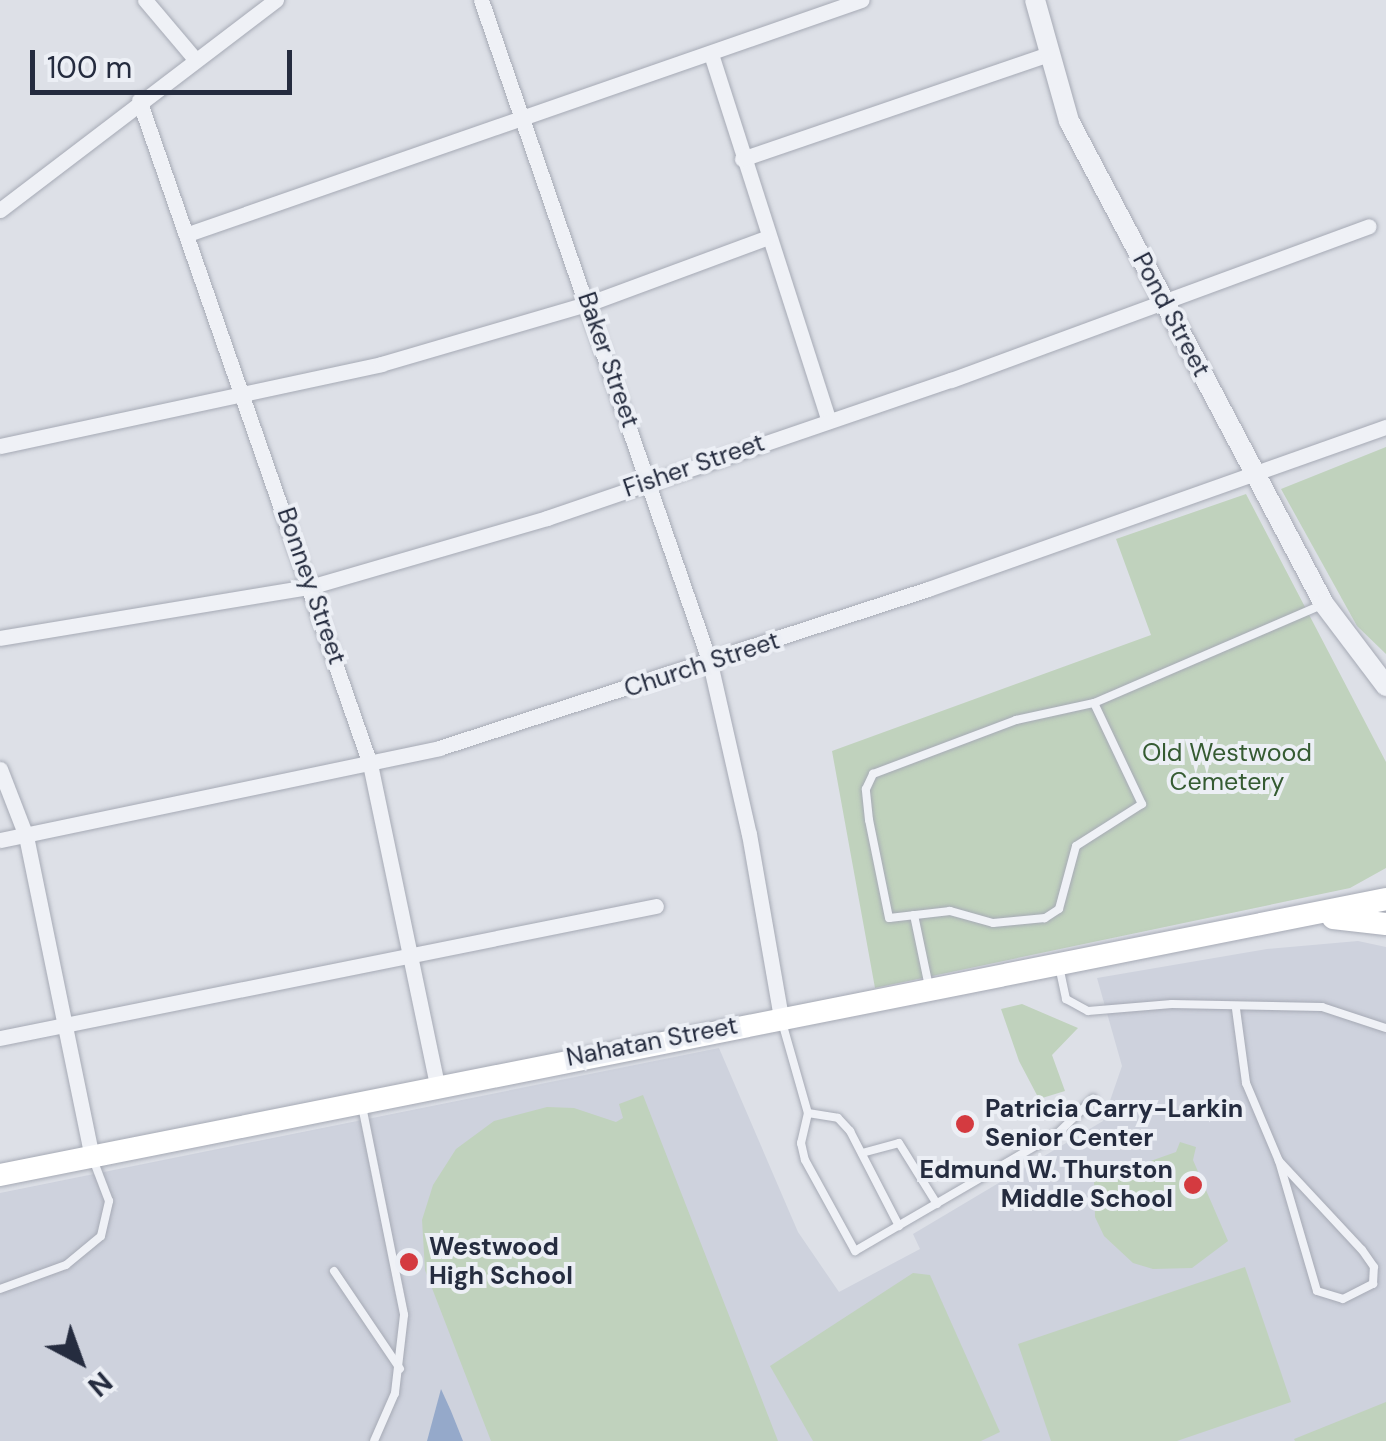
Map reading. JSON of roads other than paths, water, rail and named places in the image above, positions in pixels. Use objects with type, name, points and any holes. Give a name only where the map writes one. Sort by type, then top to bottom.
[{"type":"main road","name":"Nahatan Street","points":[[0,1175],[928,987],[1386,899]]},
{"type":"main road","name":"Nahatan Street","points":[[1305,916],[1386,924]]},
{"type":"street","points":[[145,0],[194,58]]},
{"type":"street","points":[[0,210],[194,58],[276,0]]},
{"type":"street","name":"Baker Street","points":[[481,0],[590,303],[710,663],[750,834],[781,1017]]},
{"type":"street","points":[[188,234],[861,0]]},
{"type":"street","name":"Pond Street","points":[[1035,0],[1069,121],[1328,612],[1386,686]]},
{"type":"street","points":[[711,54],[828,419]]},
{"type":"street","points":[[742,159],[1048,54]]},
{"type":"street","name":"Bonney Street","points":[[139,100],[313,586],[370,764],[436,1086]]},
{"type":"street","name":"Fisher Street","points":[[0,638],[313,586],[649,481],[1164,302],[1369,226]]},
{"type":"street","points":[[0,446],[246,397],[590,303],[768,236]]},
{"type":"street","name":"Church Street","points":[[0,840],[439,748],[710,663],[1386,427]]},
{"type":"street","name":"Pond Street","points":[[1328,612],[1386,663]]},
{"type":"street","points":[[0,769],[26,836],[92,1157]]},
{"type":"street","points":[[0,1038],[656,906]]},
{"type":"lane","points":[[1094,702],[1142,804],[1076,846],[1067,897],[1046,918],[993,923],[950,911],[890,918],[866,789],[873,774],[1016,720],[1094,702],[1328,612]]},
{"type":"lane","points":[[914,915],[928,987]]},
{"type":"lane","points":[[1058,962],[1066,999],[1088,1011],[1172,1004],[1236,1009],[1322,1007],[1386,1028]]},
{"type":"lane","points":[[1236,1009],[1246,1084],[1280,1161],[1317,1291],[1344,1299],[1374,1284],[1374,1267],[1362,1250],[1280,1161]]},
{"type":"lane","points":[[781,1017],[808,1112],[801,1144],[805,1160],[856,1251],[1058,1133],[1093,1099]]},
{"type":"lane","points":[[360,1102],[401,1276],[400,1369],[374,1441]]},
{"type":"lane","points":[[808,1112],[838,1118],[900,1226]]},
{"type":"lane","points":[[862,1154],[899,1143],[936,1204]]},
{"type":"lane","points":[[0,1289],[66,1265],[101,1236],[109,1201],[92,1157]]},
{"type":"lane","points":[[334,1270],[400,1369]]},
{"type":"water","points":[[441,1389],[451,1411],[463,1441],[427,1441]]},
{"type":"place","name":"Patricia Carry-Larkin Senior Center","points":[[965,1124]]},
{"type":"place","name":"Edmund W. Thurston Middle School","points":[[1193,1185]]},
{"type":"place","name":"Westwood High School","points":[[409,1262]]},
{"type":"park label","name":"Old Westwood Cemetery","points":[[1227,768]]}]
